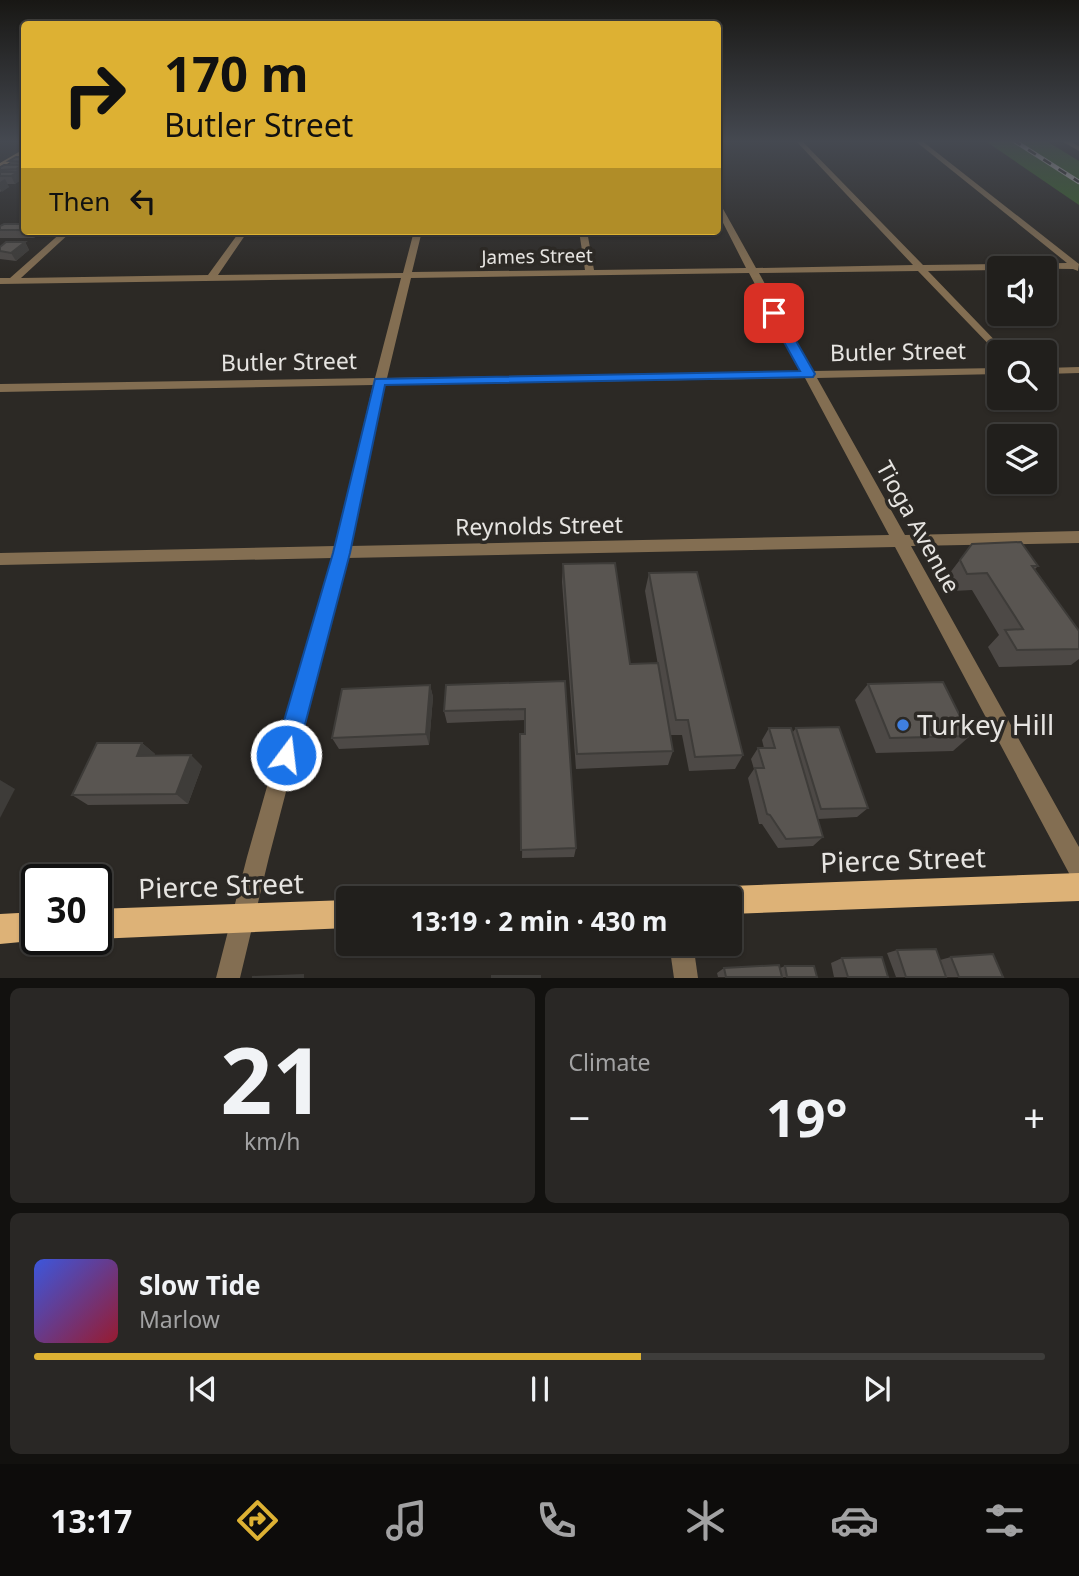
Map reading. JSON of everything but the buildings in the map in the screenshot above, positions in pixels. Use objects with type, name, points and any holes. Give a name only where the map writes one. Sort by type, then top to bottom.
[{"type":"main road","name":"Pierce Street","points":[[742,900],[1079,887]]},
{"type":"main road","name":"Pierce Street","points":[[112,923],[336,914]]},
{"type":"main road","points":[[0,929],[21,928]]},
{"type":"street","points":[[842,186],[989,340]]},
{"type":"street","points":[[974,186],[1077,267]]},
{"type":"street","name":"Tioga Avenue","points":[[721,213],[1079,869]]},
{"type":"street","points":[[12,281],[64,235]]},
{"type":"street","points":[[211,278],[241,235]]},
{"type":"street","points":[[228,978],[341,553],[417,235]]},
{"type":"street","points":[[584,235],[590,273]]},
{"type":"street","name":"James Street","points":[[0,281],[1077,267]]},
{"type":"street","points":[[1057,370],[1079,370]]},
{"type":"street","name":"Butler Street","points":[[0,388],[987,371]]},
{"type":"street","name":"Reynolds Street","points":[[0,559],[1079,537]]},
{"type":"street","points":[[683,956],[686,978]]},
{"type":"green space","points":[[1051,186],[1079,186],[1079,205]]},
{"type":"place","name":"Turkey Hill","points":[[903,725]]},
{"type":"route","points":[[286,755],[341,553],[380,382],[808,374],[774,313]]}]
